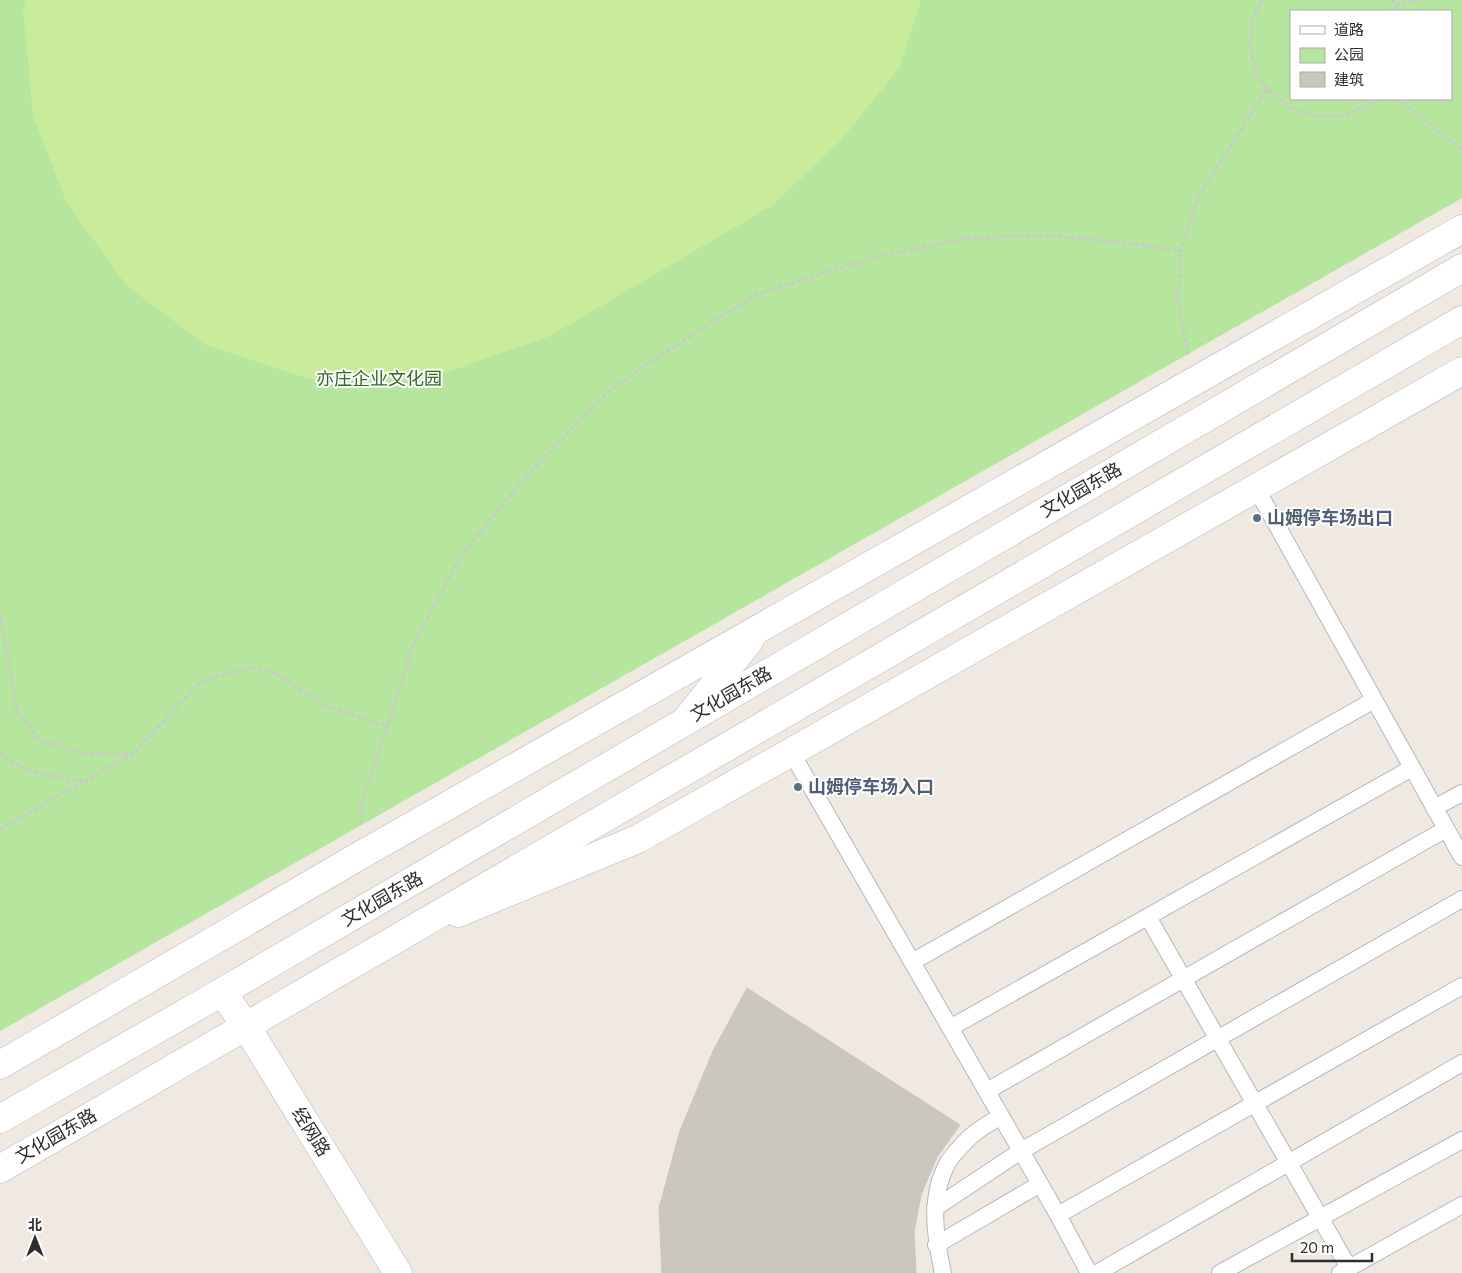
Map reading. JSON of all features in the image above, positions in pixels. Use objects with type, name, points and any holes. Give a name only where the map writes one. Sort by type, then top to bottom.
[{"type":"main road","points":[[0,1065],[359,856],[1196,382],[1462,229]]},
{"type":"main road","name":"文化园东路","points":[[0,1119],[222,992],[1462,268]]},
{"type":"main road","name":"文化园东路","points":[[0,1169],[1462,320]]},
{"type":"main road","points":[[401,937],[638,839],[1462,371]]},
{"type":"main road","points":[[685,721],[758,630]]},
{"type":"main road","name":"经网路","points":[[222,992],[246,1026],[398,1273]]},
{"type":"lane","points":[[1256,488],[1462,858]]},
{"type":"lane","points":[[912,962],[1374,700]]},
{"type":"lane","points":[[792,752],[1058,1215],[1087,1271],[1462,1063]]},
{"type":"lane","points":[[950,1028],[1412,768]]},
{"type":"lane","points":[[1434,808],[1462,793]]},
{"type":"lane","points":[[986,1091],[1446,829]]},
{"type":"lane","points":[[935,1208],[1021,1151],[1462,899]]},
{"type":"lane","points":[[1148,917],[1344,1271],[1462,1206]]},
{"type":"lane","points":[[1058,1215],[1462,986]]},
{"type":"lane","points":[[943,1273],[936,1245],[935,1208],[936,1197],[947,1164],[970,1136],[1001,1116]]},
{"type":"lane","points":[[1220,1273],[1462,1140]]},
{"type":"lane","points":[[936,1245],[1040,1184]]},
{"type":"path","points":[[1262,0],[1253,18],[1250,47],[1257,74],[1267,89],[1292,109],[1313,116],[1342,116],[1370,105],[1376,100]]},
{"type":"path","points":[[1392,0],[1398,10]]},
{"type":"path","points":[[1396,4],[1418,0]]},
{"type":"path","points":[[1196,382],[1188,354],[1178,302],[1180,251],[1198,197],[1267,89]]},
{"type":"path","points":[[1398,100],[1462,148]]},
{"type":"path","points":[[359,856],[363,797],[387,727],[410,650],[460,557],[524,479],[605,394],[651,360],[756,295],[874,257],[963,238],[1042,235],[1120,242],[1180,251]]},
{"type":"path","points":[[0,614],[17,712],[39,740],[83,754],[133,754]]},
{"type":"path","points":[[0,829],[133,754],[201,681],[253,667],[276,674],[324,705],[387,727]]},
{"type":"path","points":[[0,753],[6,759],[39,773],[84,781]]},
{"type":"green space","name":"亦庄企业文化园","points":[[0,0],[1462,0],[1462,198],[0,1031]]},
{"type":"green space","points":[[26,0],[921,0],[900,67],[842,139],[773,205],[550,336],[425,380],[309,379],[206,345],[127,286],[66,202],[33,115],[23,9]]},
{"type":"building","points":[[747,988],[960,1125],[937,1157],[921,1195],[914,1232],[916,1273],[662,1273],[659,1208],[680,1131],[713,1051]]},
{"type":"place","name":"山姆停车场出口","points":[[1257,518]]},
{"type":"place","name":"山姆停车场入口","points":[[798,787]]}]
